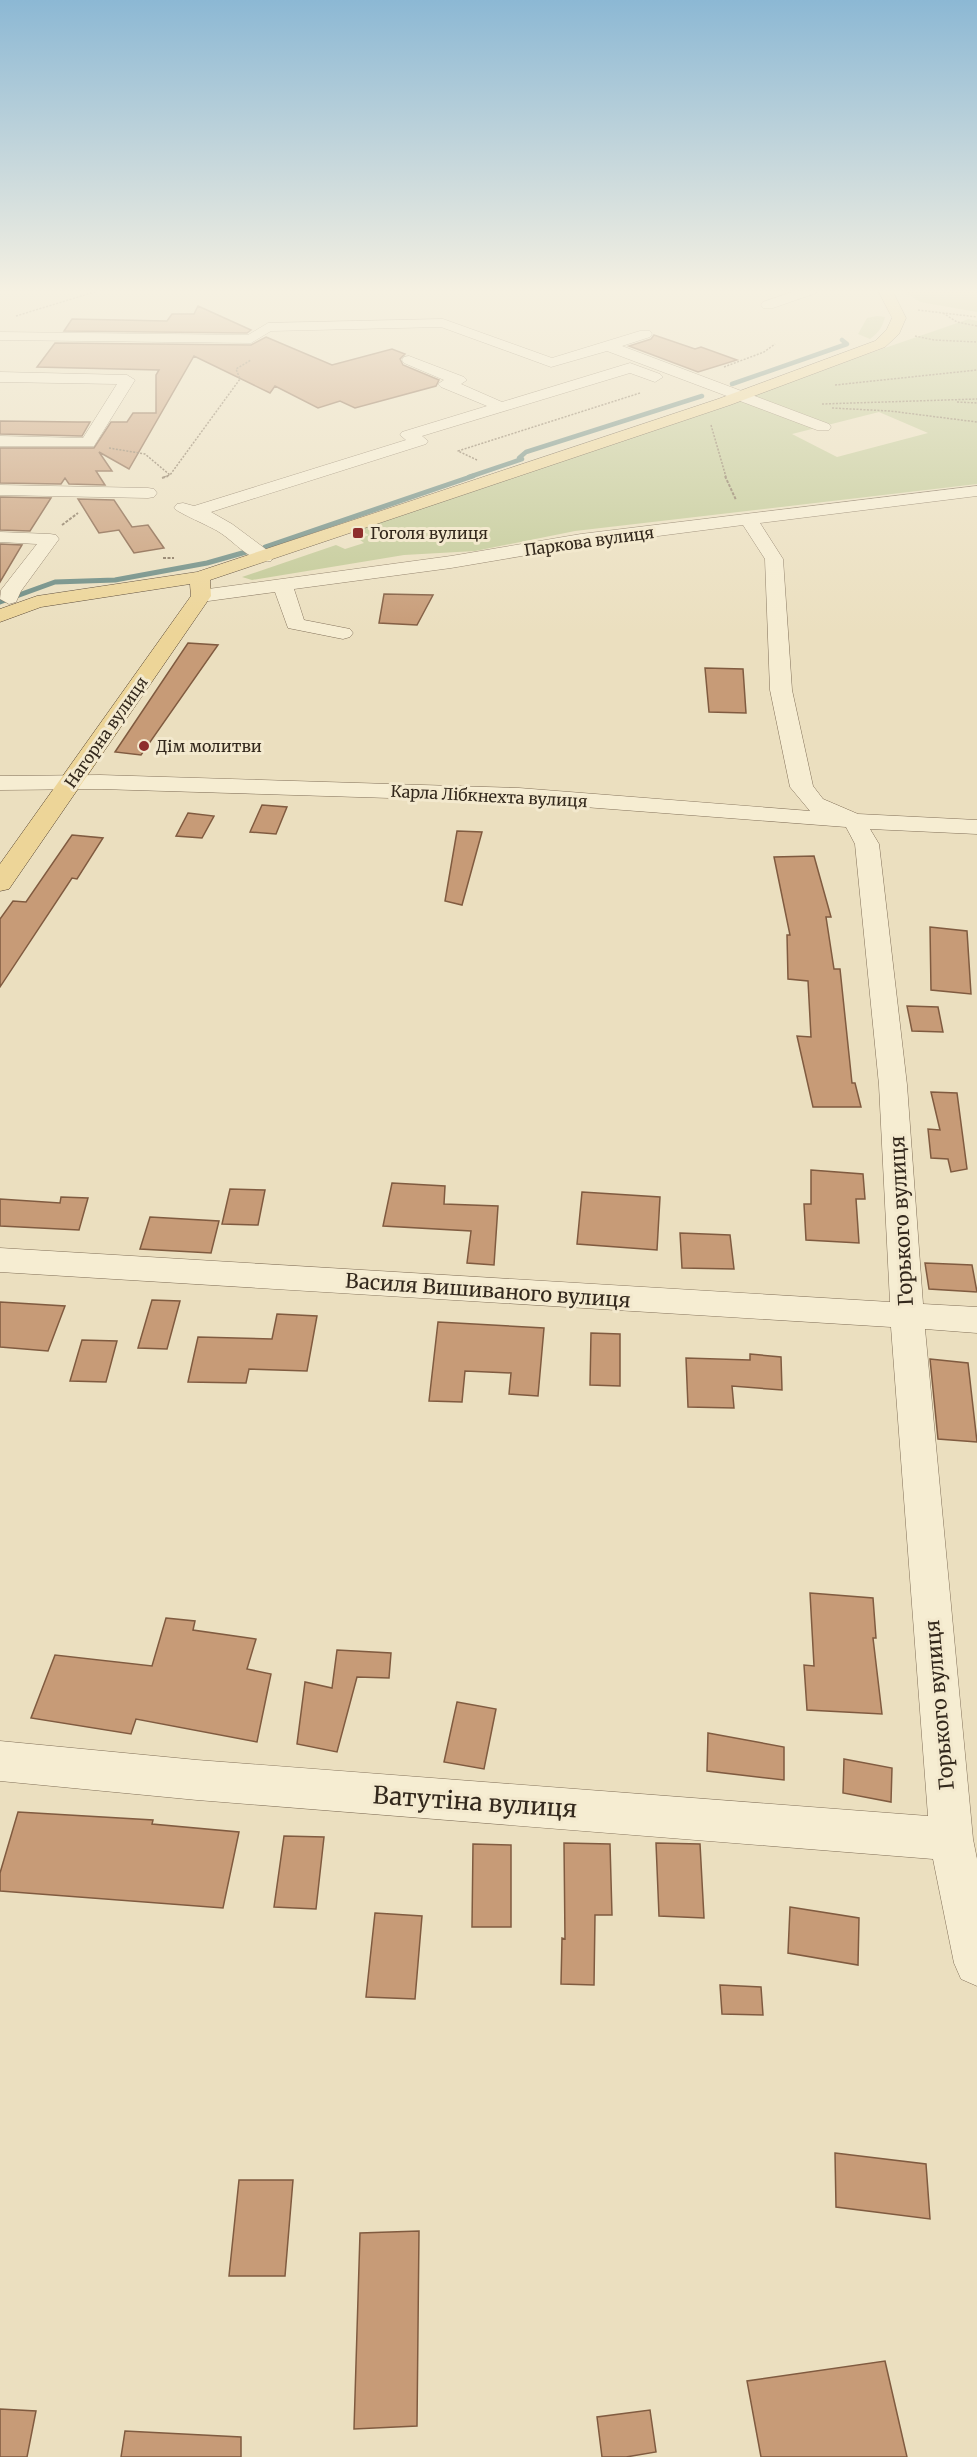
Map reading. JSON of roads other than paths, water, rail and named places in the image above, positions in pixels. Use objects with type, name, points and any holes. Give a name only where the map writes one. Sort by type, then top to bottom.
[{"type":"main road","points":[[3,604],[201,587],[264,557],[714,405]]},
{"type":"main road","name":"Нагорна вулиця","points":[[0,883],[71,783],[201,587]]},
{"type":"street","points":[[0,441],[88,442],[111,405]]},
{"type":"street","points":[[496,405],[502,407]]},
{"type":"street","points":[[195,511],[420,441],[408,435],[510,405]]},
{"type":"street","points":[[766,405],[823,428]]},
{"type":"street","points":[[0,490],[148,494]]},
{"type":"street","name":"Паркова вулиця","points":[[201,587],[283,585],[451,562],[581,540],[977,491]]},
{"type":"street","points":[[174,506],[195,511],[239,537],[264,557]]},
{"type":"street","points":[[749,520],[774,559],[781,690],[802,787],[815,804],[854,821]]},
{"type":"street","points":[[0,537],[50,539],[3,604]]},
{"type":"street","points":[[283,585],[295,624],[343,633]]},
{"type":"street","name":"Карла Лібкнехта вулиця","points":[[0,783],[519,795],[854,821],[977,827]]},
{"type":"street","name":"Горького вулиця","points":[[854,821],[867,844],[894,1085],[907,1316],[951,1839],[977,1962]]},
{"type":"street","name":"Василя Вишиваного вулиця","points":[[0,1260],[977,1320]]},
{"type":"street","name":"Ватутіна вулиця","points":[[0,1761],[220,1782],[951,1839]]},
{"type":"waterway","points":[[469,477],[522,459],[519,458],[526,452],[675,405]]},
{"type":"waterway","points":[[265,547],[473,476]]},
{"type":"waterway","points":[[0,602],[55,582],[115,580],[207,563],[246,552]]},
{"type":"place","name":"Гоголя вулиця","points":[[358,533]]},
{"type":"place","name":"Дім молитви","points":[[144,746]]}]
